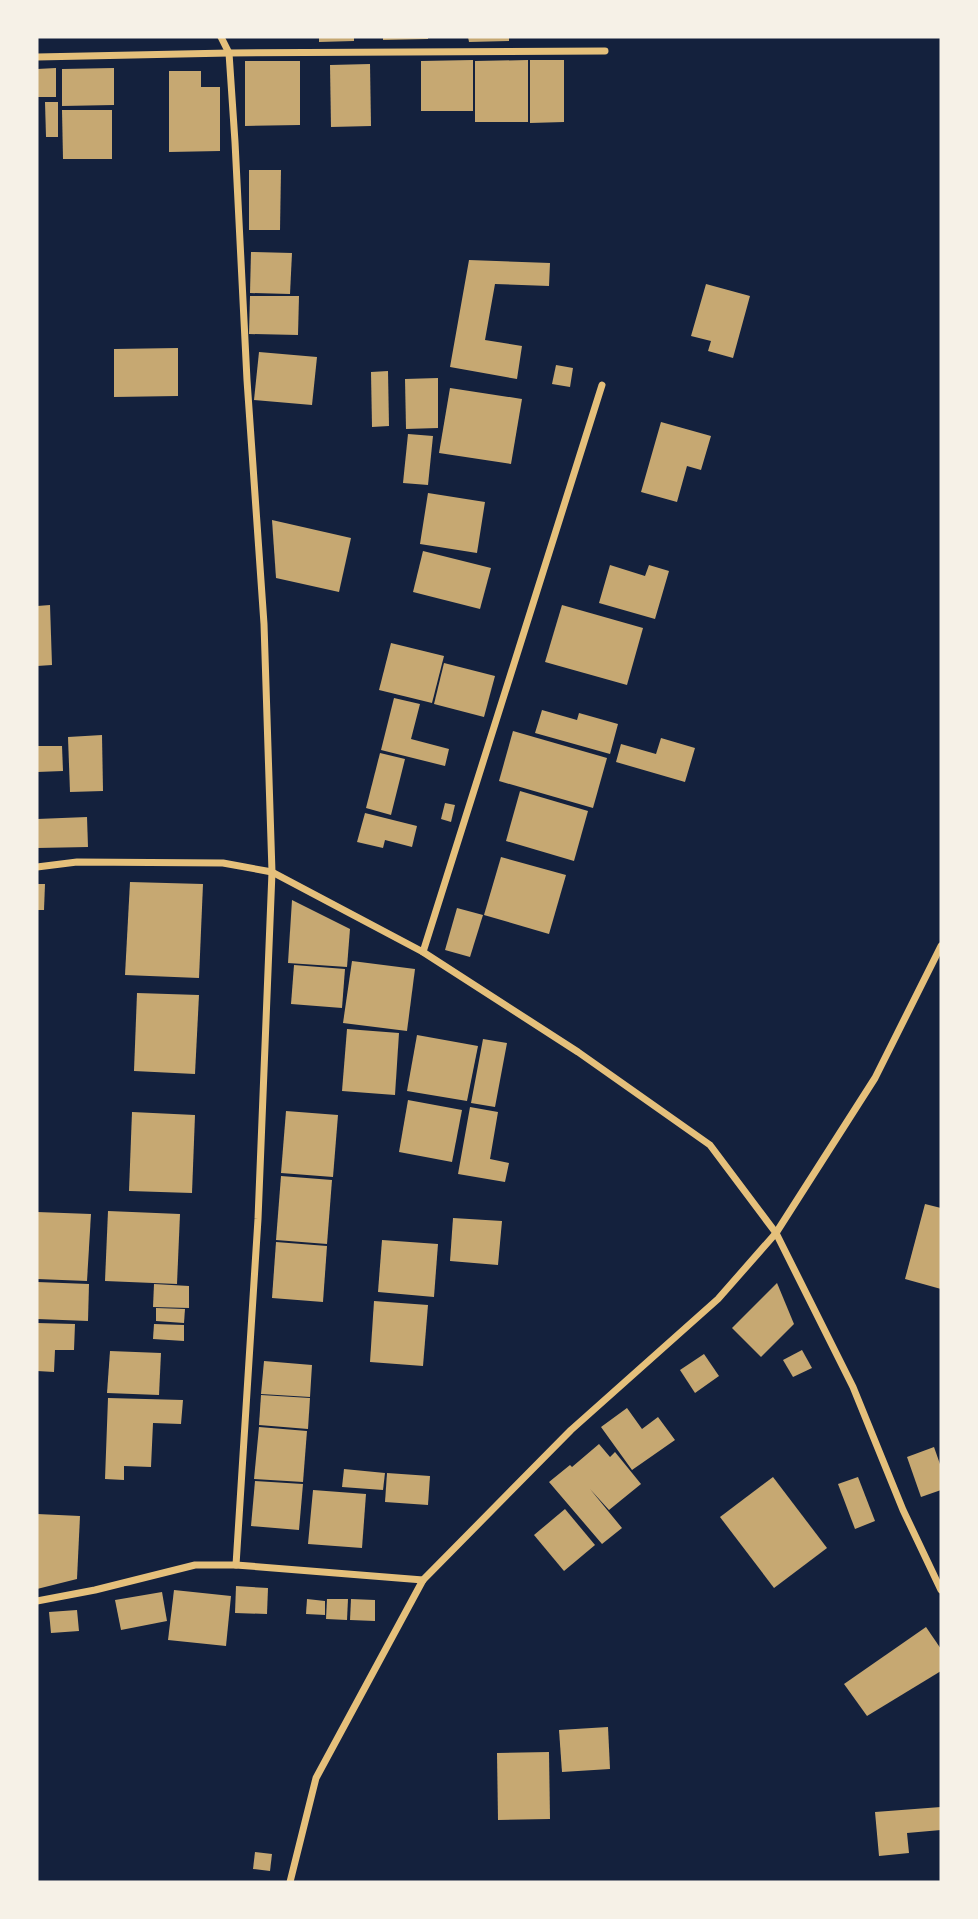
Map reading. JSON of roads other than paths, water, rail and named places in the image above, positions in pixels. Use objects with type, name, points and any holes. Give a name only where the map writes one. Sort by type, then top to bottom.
[{"type":"street","points":[[221,37],[229,53],[264,624],[272,872],[257,1233],[236,1565]]},
{"type":"street","points":[[37,57],[606,51]]},
{"type":"street","points":[[423,952],[602,385]]},
{"type":"street","points":[[37,867],[77,862],[223,863],[272,872],[423,952],[578,1052],[710,1144],[776,1233],[853,1387],[903,1510],[941,1590]]},
{"type":"street","points":[[290,1882],[316,1778],[423,1580],[571,1430],[718,1299],[776,1233],[876,1078],[941,946]]},
{"type":"street","points":[[37,1601],[95,1590],[195,1564],[423,1580]]}]
